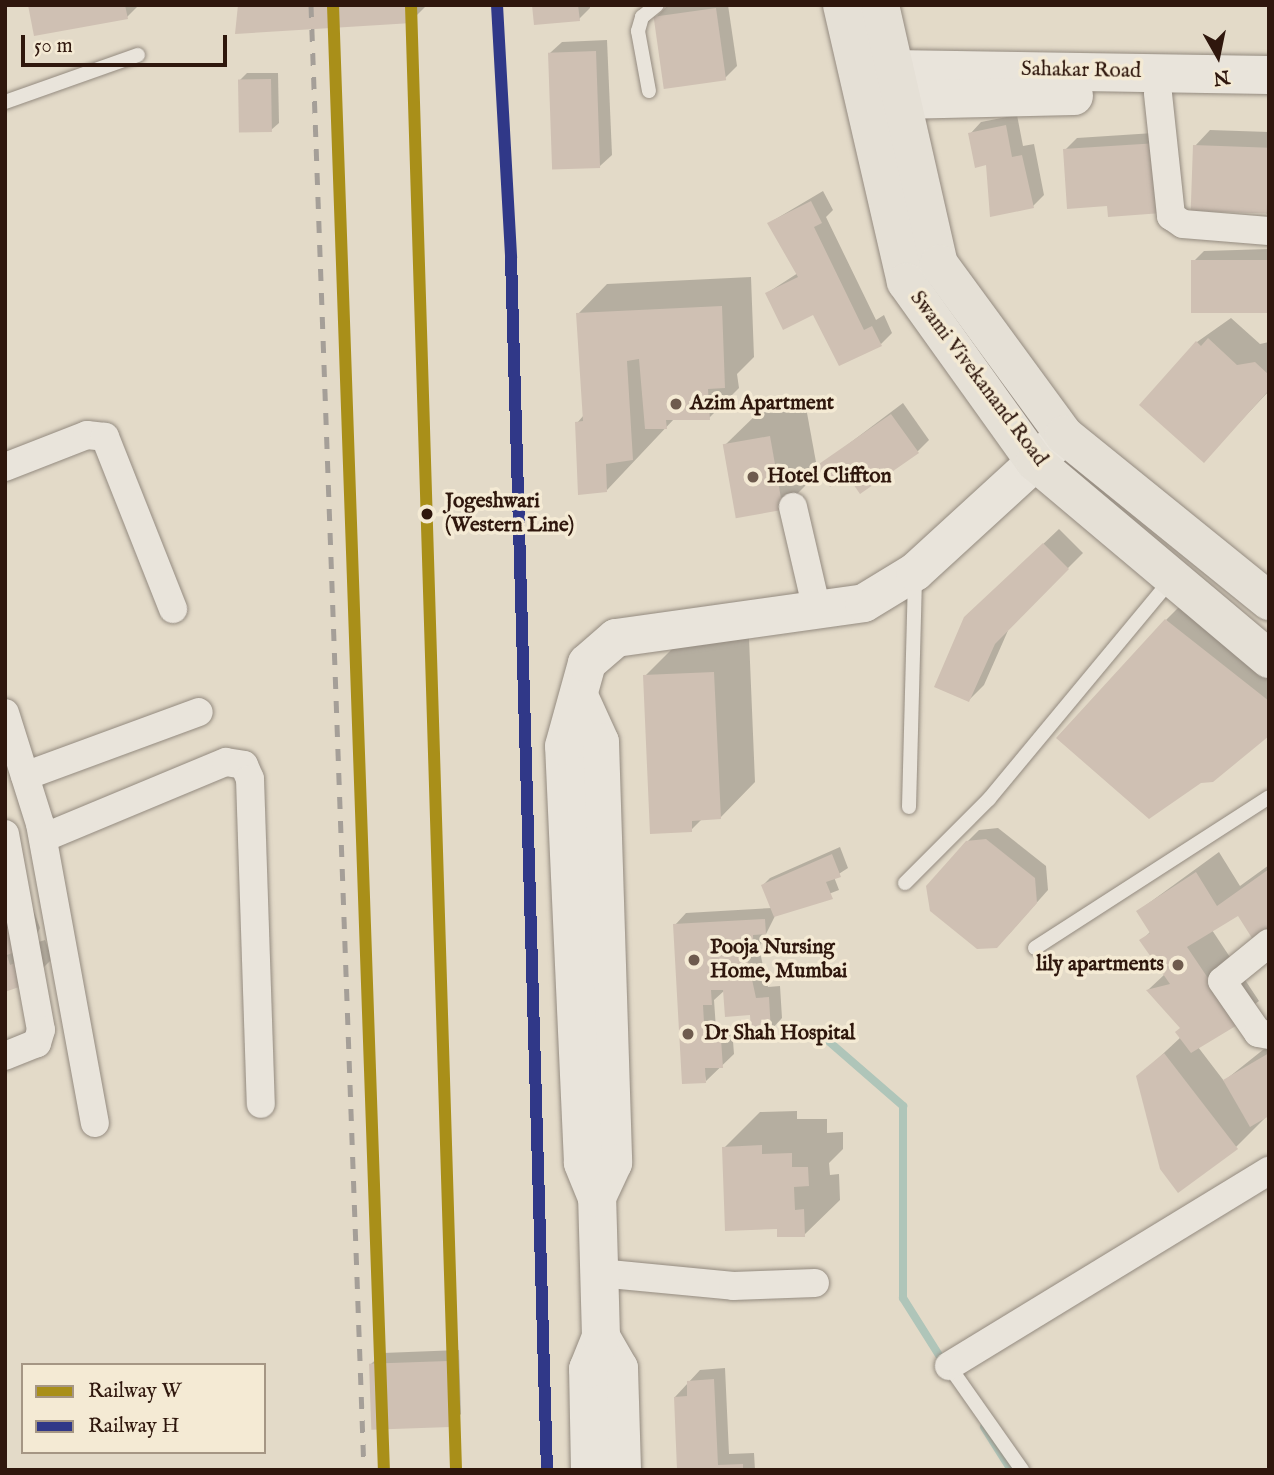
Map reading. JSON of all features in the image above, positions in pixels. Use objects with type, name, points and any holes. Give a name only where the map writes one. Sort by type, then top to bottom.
[{"type":"main road","name":"Swami Vivekanand Road","points":[[842,5],[906,282],[1035,462],[1269,659]]},
{"type":"main road","name":"Swami Vivekanand Road","points":[[880,5],[896,85],[939,264],[1064,435],[1269,601]]},
{"type":"street","name":"Sahakar Road","points":[[896,85],[1158,83],[1269,75]]},
{"type":"street","points":[[1158,83],[1171,216],[1183,224],[1269,231]]},
{"type":"street","name":"Sahakar Road","points":[[1158,83],[1269,95]]},
{"type":"street","points":[[5,467],[87,435],[105,437],[173,609]]},
{"type":"street","points":[[606,1455],[619,1368],[601,1337],[597,1198],[613,1163],[595,1080],[589,898],[565,746],[580,698],[587,663],[615,638],[864,603],[915,572],[1064,435]]},
{"type":"street","points":[[793,507],[817,610]]},
{"type":"street","points":[[25,776],[199,712]]},
{"type":"street","points":[[5,713],[43,838],[95,1123]]},
{"type":"street","points":[[43,838],[226,762],[244,765],[250,779],[261,1104]]},
{"type":"street","points":[[5,834],[41,1030],[37,1043],[5,1056]]},
{"type":"street","points":[[1269,943],[1223,981],[1258,1033],[1269,1035]]},
{"type":"street","points":[[949,1367],[1269,1171]]},
{"type":"street","points":[[598,1273],[733,1286],[815,1283]]},
{"type":"lane","points":[[649,91],[638,31],[642,17],[657,5]]},
{"type":"lane","points":[[5,102],[138,55]]},
{"type":"lane","points":[[909,807],[915,572]]},
{"type":"lane","points":[[905,883],[989,799],[1173,578]]},
{"type":"lane","points":[[1035,948],[1269,797]]},
{"type":"lane","points":[[949,1367],[1022,1470]]},
{"type":"building","points":[[28,5],[125,5],[128,19],[34,36]]},
{"type":"building","points":[[238,5],[411,5],[412,23],[235,34]]},
{"type":"building","points":[[532,5],[578,5],[580,21],[534,25]]},
{"type":"building","points":[[716,8],[726,80],[664,89],[654,17]]},
{"type":"building","points":[[596,51],[600,168],[552,170],[548,53]]},
{"type":"building","points":[[271,79],[272,132],[239,133],[238,80]]},
{"type":"building","points":[[1006,125],[1012,157],[1022,155],[1034,208],[990,217],[986,165],[975,168],[968,133]]},
{"type":"building","points":[[1158,143],[1162,213],[1108,217],[1107,206],[1067,209],[1063,149]]},
{"type":"building","points":[[1193,145],[1269,148],[1267,214],[1191,211]]},
{"type":"building","points":[[811,201],[822,223],[814,227],[864,330],[872,326],[882,346],[839,366],[813,315],[783,330],[765,293],[798,277],[767,223]]},
{"type":"building","points":[[1191,260],[1269,260],[1269,313],[1191,313]]},
{"type":"building","name":"Azim Apartment","points":[[722,306],[725,388],[708,389],[710,420],[666,420],[667,429],[645,429],[639,359],[627,361],[633,460],[606,464],[607,492],[578,495],[575,422],[583,421],[576,313]]},
{"type":"building","points":[[1208,338],[1237,365],[1255,362],[1269,375],[1269,390],[1204,463],[1139,405],[1196,341],[1201,346]]},
{"type":"building","points":[[891,414],[919,453],[860,494],[847,475],[830,487],[816,466]]},
{"type":"building","name":"Hotel Cliffton","points":[[770,436],[783,510],[736,518],[723,444]]},
{"type":"building","points":[[1043,543],[1069,569],[995,644],[969,702],[934,687],[964,617]]},
{"type":"building","points":[[1165,619],[1269,701],[1269,736],[1213,782],[1201,783],[1149,819],[1056,738]]},
{"type":"building","points":[[714,672],[721,819],[692,821],[692,832],[650,834],[643,675]]},
{"type":"building","points":[[986,839],[1035,878],[1037,903],[997,948],[977,949],[930,911],[926,886],[966,841]]},
{"type":"building","points":[[832,854],[841,877],[826,882],[833,899],[774,917],[761,885]]},
{"type":"building","name":"lily apartments","points":[[1269,869],[1269,938],[1257,946],[1238,916],[1187,947],[1239,1024],[1191,1053],[1175,1032],[1180,1028],[1146,990],[1170,984],[1139,940],[1150,933],[1136,911],[1196,872],[1217,906]]},
{"type":"building","points":[[765,919],[766,934],[753,935],[754,955],[747,956],[756,998],[769,997],[771,1032],[751,1033],[750,1015],[725,1017],[723,990],[711,990],[712,1005],[703,1005],[705,1040],[721,1039],[723,1068],[705,1068],[706,1083],[682,1084],[673,924]]},
{"type":"building","points":[[10,927],[18,951],[7,955],[10,965],[23,960],[30,983],[5,992],[5,929]]},
{"type":"building","points":[[1164,1053],[1238,1149],[1178,1193],[1160,1169],[1136,1076]]},
{"type":"building","points":[[1269,1053],[1269,1116],[1250,1127],[1223,1080]]},
{"type":"building","points":[[762,1145],[762,1154],[792,1153],[792,1167],[808,1167],[809,1186],[794,1187],[795,1210],[804,1209],[805,1237],[777,1237],[777,1229],[725,1231],[722,1147]]},
{"type":"building","points":[[448,1361],[450,1427],[371,1430],[369,1364]]},
{"type":"building","points":[[714,1379],[718,1465],[743,1464],[743,1470],[677,1470],[674,1397],[687,1396],[687,1381]]},
{"type":"waterway","points":[[818,1032],[903,1106],[903,1298],[944,1363]]},
{"type":"waterway","points":[[984,1427],[1011,1470]]},
{"type":"railway","points":[[311,5],[364,1470]]},
{"type":"rail line","name":"W","points":[[333,5],[384,1470]]},
{"type":"rail line","name":"W","points":[[411,5],[456,1470]]},
{"type":"rail line","name":"H","points":[[497,5],[511,258],[547,1470]]},
{"type":"place","name":"Azim Apartment","points":[[676,404]]},
{"type":"place","name":"Hotel Cliffton","points":[[753,477]]},
{"type":"place","name":"Jogeshwari (Western Line)","points":[[427,514]]},
{"type":"place","name":"Pooja Nursing Home, Mumbai","points":[[694,960]]},
{"type":"place","name":"lily apartments","points":[[1178,965]]},
{"type":"place","name":"Dr Shah Hospital","points":[[688,1034]]}]
